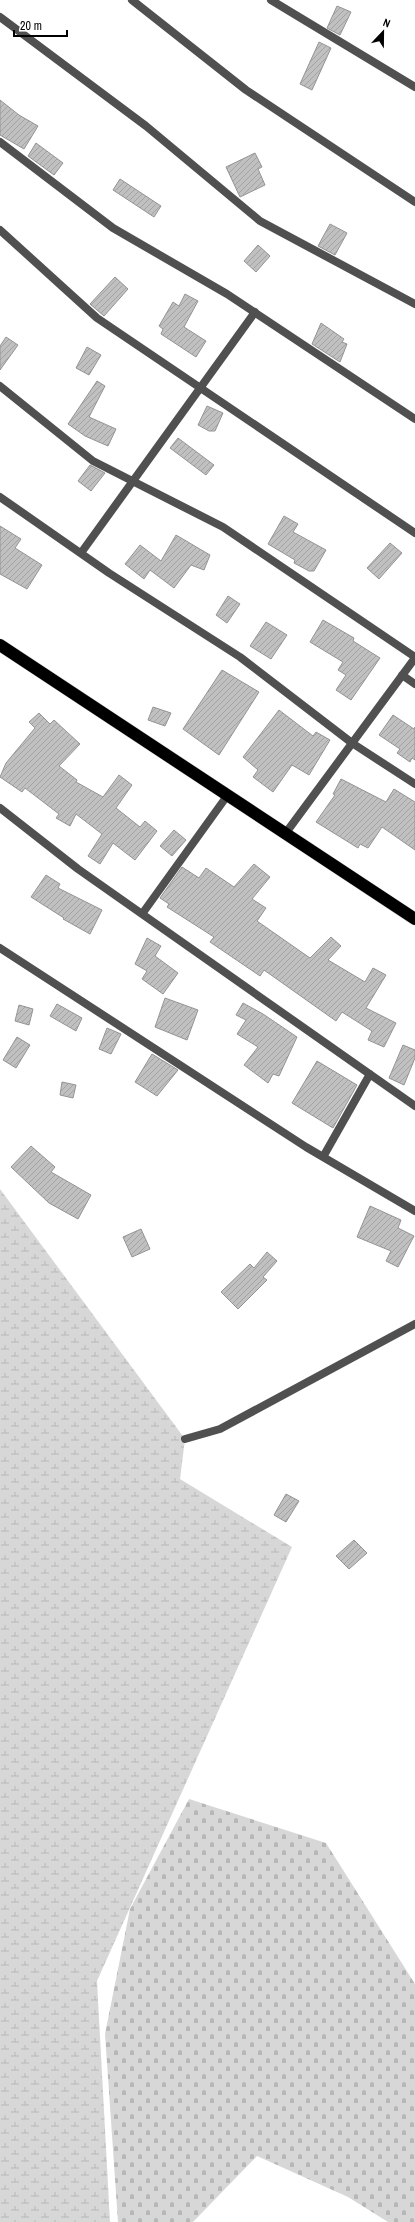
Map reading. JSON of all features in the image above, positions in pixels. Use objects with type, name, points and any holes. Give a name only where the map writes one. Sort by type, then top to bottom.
[{"type":"highway","points":[[0,645],[415,919]]},
{"type":"street","points":[[132,0],[246,90],[415,202]]},
{"type":"street","points":[[271,0],[415,87]]},
{"type":"street","points":[[0,17],[146,126],[260,221],[415,304]]},
{"type":"street","points":[[0,142],[113,228],[255,312],[415,419]]},
{"type":"street","points":[[0,230],[97,318],[415,533]]},
{"type":"street","points":[[81,553],[134,482],[255,312]]},
{"type":"street","points":[[0,386],[93,461],[223,528],[415,658],[285,834]]},
{"type":"street","points":[[0,497],[81,553],[240,657],[352,744],[415,784]]},
{"type":"street","points":[[402,675],[415,684]]},
{"type":"street","points":[[142,914],[227,796]]},
{"type":"street","points":[[0,808],[78,869],[415,1106]]},
{"type":"street","points":[[0,948],[153,1049],[323,1157],[415,1210]]},
{"type":"street","points":[[323,1157],[370,1074]]},
{"type":"street","points":[[185,1439],[220,1429],[415,1324]]},
{"type":"green space","points":[[0,1189],[185,1439],[180,1479],[292,1547],[97,1981],[110,2222],[0,2222]]},
{"type":"green space","points":[[189,1799],[326,1843],[415,1984],[415,2222],[388,2222],[348,2197],[257,2156],[193,2222],[118,2222],[105,2034],[130,1909]]},
{"type":"building","points":[[337,6],[351,12],[340,35],[327,28]]},
{"type":"building","points":[[319,42],[331,48],[312,90],[300,84]]},
{"type":"building","points":[[0,100],[19,115],[38,126],[24,149],[0,135]]},
{"type":"building","points":[[36,143],[63,163],[54,175],[28,156]]},
{"type":"building","points":[[255,153],[262,167],[258,169],[265,185],[240,197],[226,167]]},
{"type":"building","points":[[120,179],[161,206],[154,217],[113,190]]},
{"type":"building","points":[[330,224],[347,233],[335,255],[318,246]]},
{"type":"building","points":[[258,245],[270,256],[256,272],[244,261]]},
{"type":"building","points":[[115,277],[128,289],[104,316],[90,304]]},
{"type":"building","points":[[185,294],[198,301],[184,327],[206,341],[196,357],[161,334],[163,329],[159,326],[173,302],[179,306]]},
{"type":"building","points":[[321,323],[344,339],[342,342],[347,344],[340,362],[312,344]]},
{"type":"building","points":[[6,337],[18,345],[0,370],[0,346]]},
{"type":"building","points":[[87,347],[101,355],[89,375],[76,368]]},
{"type":"building","points":[[97,381],[105,386],[89,417],[116,429],[108,446],[85,436],[68,424]]},
{"type":"building","points":[[207,406],[223,413],[215,431],[209,431],[198,425]]},
{"type":"building","points":[[178,438],[214,465],[206,475],[170,448]]},
{"type":"building","points":[[90,465],[105,473],[91,491],[78,481]]},
{"type":"building","points":[[284,516],[298,524],[293,532],[326,550],[314,571],[309,571],[294,563],[295,560],[268,544]]},
{"type":"building","points":[[0,526],[21,539],[15,548],[42,565],[27,589],[0,574]]},
{"type":"building","points":[[176,535],[210,555],[204,570],[191,565],[174,588],[150,570],[144,579],[125,564],[140,545],[161,561]]},
{"type":"building","points":[[390,543],[402,553],[379,579],[367,568]]},
{"type":"building","points":[[228,596],[240,604],[227,623],[216,615]]},
{"type":"building","points":[[323,620],[354,638],[353,641],[380,658],[351,700],[336,690],[346,675],[338,670],[343,662],[310,642]]},
{"type":"building","points":[[266,622],[287,635],[271,659],[250,646]]},
{"type":"building","points":[[222,670],[259,692],[219,755],[183,729]]},
{"type":"building","points":[[153,707],[171,713],[165,726],[148,720]]},
{"type":"building","points":[[279,710],[313,736],[316,732],[330,740],[309,775],[292,765],[273,792],[253,777],[258,770],[243,757]]},
{"type":"building","points":[[39,713],[50,724],[54,720],[80,744],[59,766],[77,780],[76,782],[103,797],[119,775],[132,785],[116,808],[140,827],[145,821],[157,831],[135,860],[113,843],[100,864],[88,856],[102,834],[76,814],[70,826],[56,818],[59,814],[25,788],[22,792],[0,777],[6,763],[35,728],[29,722]]},
{"type":"building","points":[[393,715],[414,729],[415,727],[415,760],[412,758],[410,762],[397,753],[400,749],[379,735]]},
{"type":"building","points":[[341,779],[386,802],[394,789],[415,802],[415,850],[382,827],[368,848],[360,844],[358,848],[316,822],[335,795],[333,794]]},
{"type":"building","points":[[174,830],[186,840],[172,856],[160,846]]},
{"type":"building","points":[[254,864],[270,877],[252,899],[266,908],[257,921],[310,958],[331,937],[341,946],[328,960],[365,982],[373,968],[386,975],[366,1008],[396,1023],[384,1047],[368,1040],[372,1031],[342,1012],[336,1021],[264,970],[260,976],[210,942],[214,937],[167,907],[169,904],[160,898],[182,867],[199,878],[206,868],[234,887]]},
{"type":"building","points":[[46,875],[60,884],[58,888],[102,910],[90,934],[63,919],[64,918],[31,897]]},
{"type":"building","points":[[147,938],[161,946],[155,956],[178,973],[163,994],[142,979],[147,971],[135,964]]},
{"type":"building","points":[[165,998],[198,1010],[187,1040],[155,1027]]},
{"type":"building","points":[[243,1003],[263,1014],[297,1037],[279,1076],[273,1074],[268,1083],[244,1065],[258,1047],[237,1034],[246,1020],[236,1015]]},
{"type":"building","points":[[57,1004],[82,1018],[76,1031],[50,1016]]},
{"type":"building","points":[[19,1005],[33,1009],[29,1025],[15,1021]]},
{"type":"building","points":[[107,1028],[121,1034],[111,1054],[99,1049]]},
{"type":"building","points":[[17,1037],[30,1045],[16,1068],[3,1060]]},
{"type":"building","points":[[403,1045],[415,1050],[415,1058],[404,1085],[389,1078]]},
{"type":"building","points":[[152,1054],[178,1070],[157,1096],[135,1082]]},
{"type":"building","points":[[317,1061],[357,1085],[333,1128],[292,1103]]},
{"type":"building","points":[[62,1082],[76,1085],[73,1098],[60,1095]]},
{"type":"building","points":[[31,1146],[55,1167],[51,1172],[91,1195],[78,1219],[49,1203],[11,1167]]},
{"type":"building","points":[[370,1206],[401,1220],[398,1228],[414,1236],[398,1267],[386,1261],[391,1251],[357,1237]]},
{"type":"building","points":[[141,1229],[150,1249],[132,1257],[123,1237]]},
{"type":"building","points":[[267,1252],[277,1261],[263,1277],[267,1280],[238,1309],[221,1292],[250,1264],[254,1268]]},
{"type":"building","points":[[286,1494],[299,1501],[286,1522],[274,1515]]},
{"type":"building","points":[[354,1540],[367,1553],[349,1569],[336,1556]]}]
